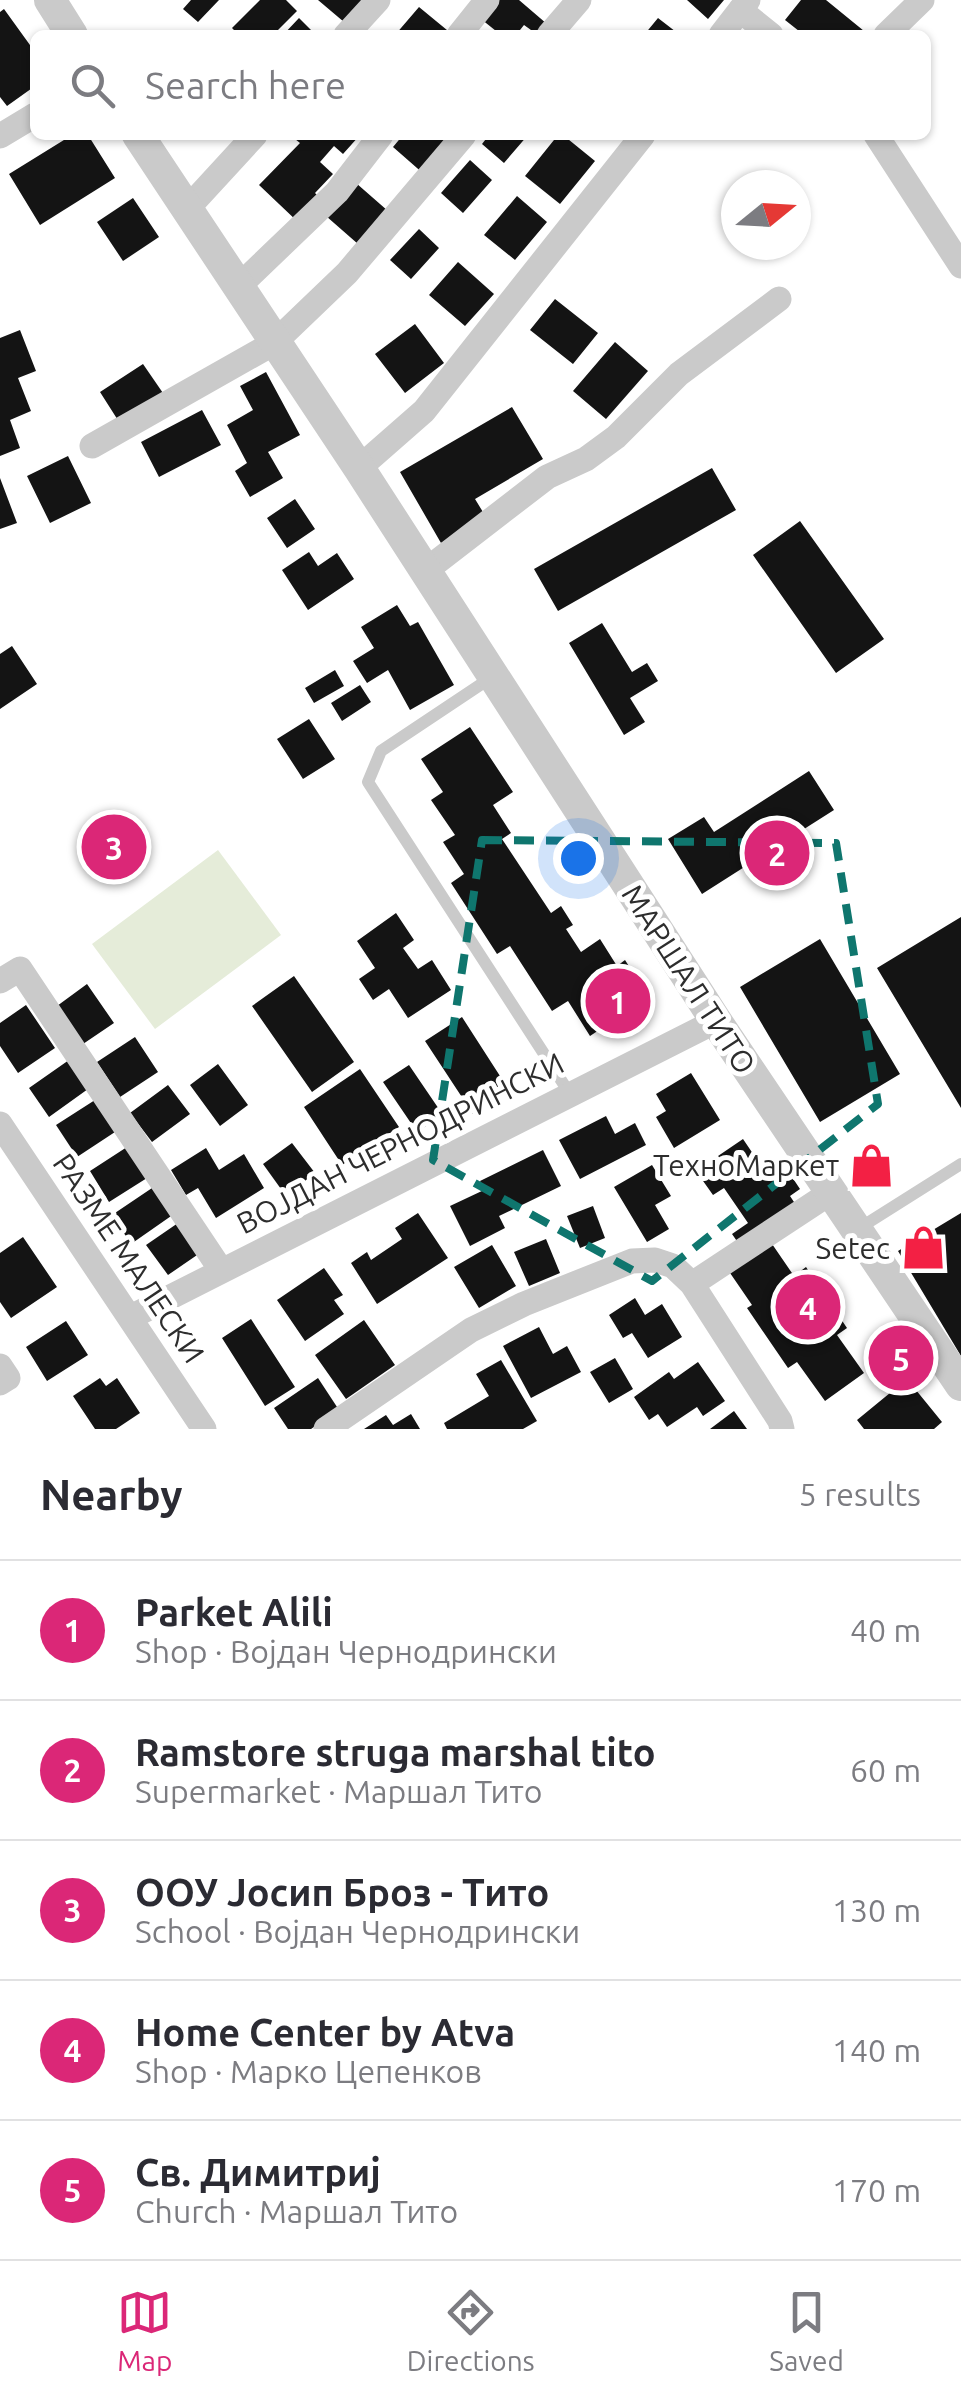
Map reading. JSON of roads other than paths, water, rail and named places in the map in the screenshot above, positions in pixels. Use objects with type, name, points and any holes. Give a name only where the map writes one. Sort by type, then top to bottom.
[{"type":"street","points":[[50,0],[69,30]]},
{"type":"street","points":[[351,30],[378,0]]},
{"type":"street","points":[[463,30],[487,0]]},
{"type":"street","points":[[553,30],[579,0]]},
{"type":"street","points":[[891,30],[922,0]]},
{"type":"street","points":[[725,30],[744,5],[767,30]]},
{"type":"street","points":[[0,136],[30,117]]},
{"type":"street","name":"МАРШАЛ ТИТО","points":[[141,140],[359,468],[716,1021],[961,1385]]},
{"type":"street","points":[[187,210],[250,140]]},
{"type":"street","points":[[238,287],[337,192],[377,140]]},
{"type":"street","points":[[92,446],[274,343],[347,273],[460,140]]},
{"type":"street","points":[[359,468],[424,411],[638,140]]},
{"type":"street","points":[[879,140],[961,266]]},
{"type":"street","points":[[425,572],[548,477],[586,459],[616,437],[679,374],[778,298]]},
{"type":"street","name":"ВОЈДАН ЧЕРНОДРИНСКИ","points":[[0,980],[20,969],[221,1270]]},
{"type":"street","name":"ВОЈДАН ЧЕРНОДРИНСКИ","points":[[130,1317],[716,1021]]},
{"type":"street","name":"РАЗМЕ МАЛЕСКИ","points":[[0,1124],[204,1429]]},
{"type":"street","points":[[692,1284],[830,1192]]},
{"type":"street","points":[[326,1429],[471,1330],[524,1304],[632,1261],[654,1260],[673,1266],[692,1284],[782,1429]]},
{"type":"street","points":[[0,1366],[8,1378],[0,1383]]},
{"type":"lane","points":[[492,677],[381,751],[368,782],[570,1094]]},
{"type":"lane","points":[[857,1230],[961,1164]]},
{"type":"place","name":"ООУ Јосип Броз - Тито","points":[[114,847]]},
{"type":"place","name":"Ramstore struga marshal tito","points":[[777,853]]},
{"type":"place","name":"Parket Alili","points":[[618,1001]]},
{"type":"place","name":"ТехноМаркет","points":[[872,1165]]},
{"type":"place","name":"Setec","points":[[923,1248]]},
{"type":"place","name":"Home Center by Atva","points":[[808,1307]]},
{"type":"place","name":"Св. Димитриј","points":[[901,1358]]}]
